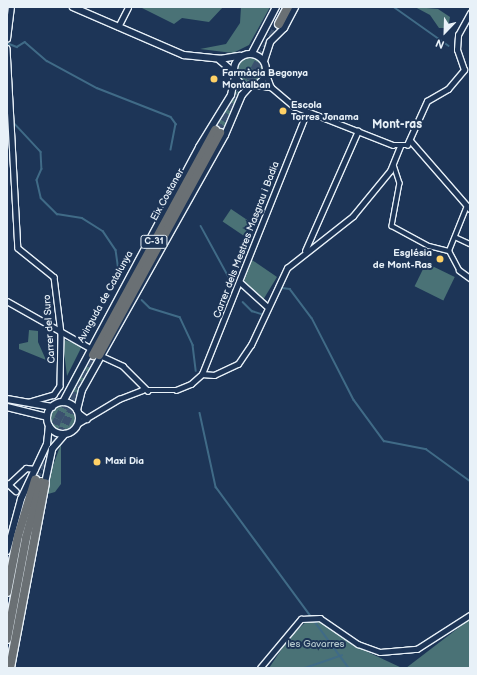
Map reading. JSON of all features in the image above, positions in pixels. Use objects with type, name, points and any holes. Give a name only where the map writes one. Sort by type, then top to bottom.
[{"type":"highway","points":[[282,7],[276,23],[288,7]]},
{"type":"highway","name":"Eix Costaner","points":[[96,354],[217,131]]},
{"type":"highway","points":[[7,592],[18,536],[40,482]]},
{"type":"highway","points":[[7,639],[26,538],[40,482]]},
{"type":"highway","points":[[10,668],[40,482]]},
{"type":"main road","points":[[252,53],[276,7]]},
{"type":"main road","points":[[264,61],[252,53],[240,56],[235,74],[253,86],[266,73],[264,61],[270,42],[284,28],[295,7]]},
{"type":"main road","name":"Avinguda de Catalunya","points":[[78,411],[82,390],[96,354],[231,95],[235,74]]},
{"type":"main road","name":"Avinguda de Catalunya","points":[[63,402],[96,354],[232,120],[242,94],[253,86]]},
{"type":"main road","points":[[7,400],[24,404],[52,407],[63,402],[78,411],[79,423],[65,434],[52,449],[40,482]]},
{"type":"main road","points":[[7,407],[47,417]]},
{"type":"main road","points":[[7,551],[21,499],[47,444],[49,426],[47,417],[52,407]]},
{"type":"main road","points":[[49,426],[65,434]]},
{"type":"street","points":[[7,39],[11,7]]},
{"type":"street","points":[[73,7],[177,52],[220,59],[240,56]]},
{"type":"street","points":[[118,27],[128,7]]},
{"type":"street","points":[[79,423],[119,399],[142,390],[148,391],[181,388],[202,374],[214,375],[238,364],[263,318],[266,306],[287,268],[305,251],[317,244],[353,216],[394,165],[400,146],[410,140],[427,101],[448,89],[464,70],[457,50],[458,35],[470,12]]},
{"type":"street","name":"Carrer del Suro","points":[[7,48],[18,248],[54,277],[61,333],[60,386],[54,395],[24,404]]},
{"type":"street","points":[[220,59],[235,74]]},
{"type":"street","points":[[266,73],[271,87]]},
{"type":"street","points":[[253,86],[271,87],[307,112],[400,146]]},
{"type":"street","name":"Carrer dels Mestres Masgrau i Badia","points":[[202,374],[307,112]]},
{"type":"street","points":[[305,251],[358,131]]},
{"type":"street","points":[[410,140],[468,207],[449,251]]},
{"type":"street","points":[[394,165],[400,183],[392,226],[429,246],[449,251],[459,270],[470,278]]},
{"type":"street","points":[[312,237],[317,244]]},
{"type":"street","points":[[455,237],[470,244]]},
{"type":"street","points":[[240,282],[266,306]]},
{"type":"street","points":[[7,301],[96,354],[123,366],[148,391]]},
{"type":"street","points":[[78,411],[87,419]]},
{"type":"street","points":[[16,491],[8,484],[26,468],[35,469]]},
{"type":"street","points":[[260,668],[301,619],[320,618],[358,644],[380,652],[417,649],[470,615]]},
{"type":"green space","points":[[140,7],[223,7],[209,22],[182,18],[174,24]]},
{"type":"green space","points":[[241,7],[270,7],[249,45],[233,53],[200,49],[226,44],[240,23]]},
{"type":"green space","points":[[415,7],[438,9],[450,17],[448,28],[439,28],[430,15]]},
{"type":"green space","points":[[251,57],[260,61],[264,70],[260,79],[251,83],[242,79],[238,70],[242,61]]},
{"type":"green space","points":[[237,91],[240,92],[222,134],[213,129]]},
{"type":"green space","points":[[231,209],[252,223],[243,235],[223,221]]},
{"type":"green space","points":[[252,260],[277,277],[263,300],[244,281]]},
{"type":"green space","points":[[426,263],[455,277],[443,300],[415,286]]},
{"type":"green space","points":[[29,330],[38,331],[38,342],[46,360],[19,349],[19,344],[28,342]]},
{"type":"green space","points":[[65,340],[82,346],[67,376],[63,344]]},
{"type":"green space","points":[[91,353],[100,358],[76,396],[72,394],[79,375]]},
{"type":"green space","points":[[63,405],[72,409],[76,418],[72,427],[63,431],[54,427],[50,418],[54,409]]},
{"type":"green space","points":[[61,444],[61,484],[55,492],[48,494],[48,479]]},
{"type":"green space","name":"les Gavarres","points":[[310,618],[332,627],[357,647],[402,668],[269,668],[289,638]]},
{"type":"green space","points":[[470,619],[470,668],[406,668]]},
{"type":"waterway","points":[[394,7],[449,46]]},
{"type":"waterway","points":[[7,43],[17,47],[25,42],[47,61],[97,88],[171,117],[176,124],[171,150]]},
{"type":"waterway","points":[[15,124],[41,152],[42,169],[37,180],[41,198],[57,214],[82,218],[103,231],[116,250],[120,279]]},
{"type":"waterway","points":[[201,226],[231,281]]},
{"type":"waterway","points":[[267,314],[282,288],[290,289],[312,318],[354,400],[384,441],[426,449],[470,481]]},
{"type":"waterway","points":[[142,300],[150,308],[180,317],[193,345],[196,371]]},
{"type":"waterway","points":[[243,302],[252,311],[264,315]]},
{"type":"waterway","points":[[200,413],[216,487],[349,668]]},
{"type":"waterway","points":[[305,668],[342,655]]},
{"type":"tunnel","points":[[220,133],[279,24]]},
{"type":"tunnel","points":[[215,130],[234,95]]},
{"type":"tunnel","points":[[47,447],[58,419],[93,355]]},
{"type":"tunnel","points":[[55,446],[82,387]]},
{"type":"tunnel","points":[[35,480],[43,458]]},
{"type":"place","name":"Farmàcia Begonya Montalban","points":[[214,79]]},
{"type":"place","name":"Escola Torres Jonama","points":[[283,111]]},
{"type":"place","name":"Església de Mont-Ras","points":[[440,259]]},
{"type":"place","name":"Maxi Dia","points":[[97,462]]},
{"type":"district","name":"Mont-ras","points":[[397,125]]}]
